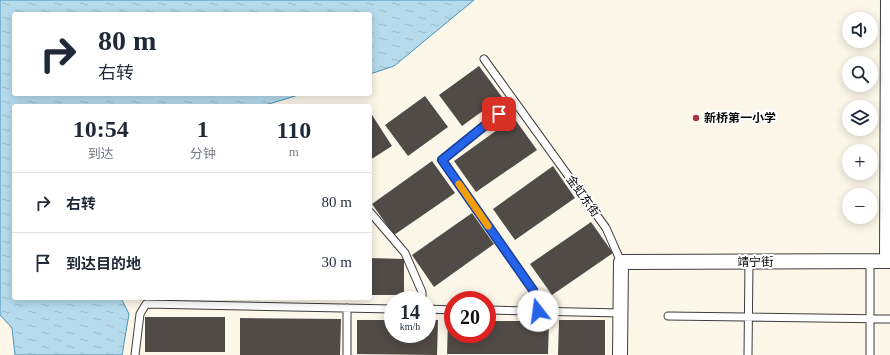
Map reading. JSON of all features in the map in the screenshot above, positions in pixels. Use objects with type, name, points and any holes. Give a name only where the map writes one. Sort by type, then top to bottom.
[{"type":"street","points":[[888,0],[888,261]]},
{"type":"street","name":"靖宁街","points":[[621,262],[888,261]]},
{"type":"street","name":"金虹东街","points":[[620,355],[621,262]]},
{"type":"lane","name":"金虹东街","points":[[484,59],[606,228],[621,262]]},
{"type":"lane","points":[[499,114],[442,160],[533,290],[538,311]]},
{"type":"lane","points":[[372,214],[405,253],[422,291]]},
{"type":"lane","points":[[870,261],[870,355]]},
{"type":"lane","points":[[748,355],[749,262]]},
{"type":"lane","points":[[135,355],[140,314],[146,304],[154,301],[384,309]]},
{"type":"lane","points":[[347,308],[347,355]]},
{"type":"lane","points":[[496,310],[620,313]]},
{"type":"lane","points":[[668,316],[890,319]]},
{"type":"water","points":[[0,0],[474,0],[394,66],[372,73],[372,12],[12,12],[12,96],[295,96],[269,104],[12,104],[12,300],[122,300],[129,314],[122,355],[15,355],[12,328],[0,315]]},
{"type":"building","points":[[479,66],[502,97],[462,126],[439,95]]},
{"type":"building","points":[[425,96],[448,127],[408,156],[385,125]]},
{"type":"building","points":[[372,115],[392,146],[372,159]]},
{"type":"building","points":[[514,118],[537,150],[476,192],[454,161]]},
{"type":"building","points":[[432,161],[455,193],[394,235],[372,204]]},
{"type":"building","points":[[553,166],[575,198],[515,240],[493,209]]},
{"type":"building","points":[[472,213],[494,244],[434,287],[412,255]]},
{"type":"building","points":[[591,222],[613,253],[552,295],[530,264]]},
{"type":"building","points":[[372,258],[404,259],[404,291],[384,291],[384,295],[372,295]]},
{"type":"building","points":[[145,317],[225,317],[225,352],[145,352]]},
{"type":"building","points":[[240,318],[341,319],[340,355],[240,355]]},
{"type":"building","points":[[357,320],[384,320],[384,343],[436,343],[436,320],[438,320],[437,355],[357,354]]},
{"type":"building","points":[[559,320],[605,320],[605,355],[558,355]]},
{"type":"building","points":[[496,321],[549,321],[548,354],[447,354],[447,343],[496,343]]},
{"type":"slow traffic","points":[[459,184],[488,226]]},
{"type":"place","name":"新桥第一小学","points":[[696,118]]},
{"type":"route","points":[[499,114],[442,160],[533,290],[538,311]]}]
